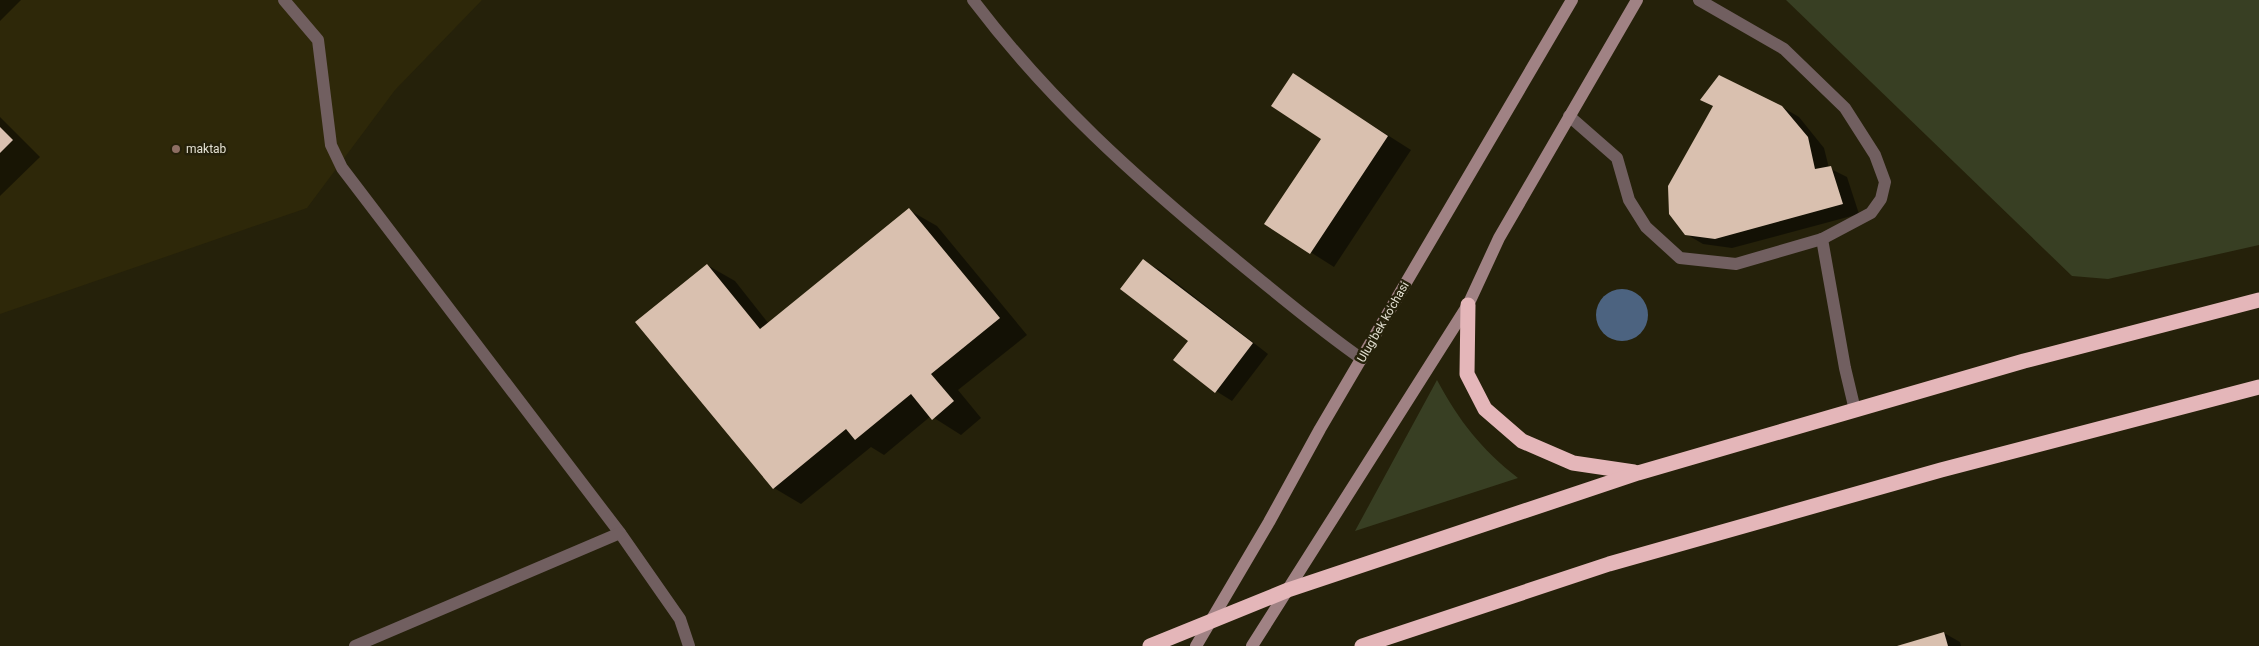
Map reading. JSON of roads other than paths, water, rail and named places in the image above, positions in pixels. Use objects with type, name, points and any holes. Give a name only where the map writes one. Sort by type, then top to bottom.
[{"type":"highway","points":[[1150,646],[1288,590],[1638,473],[2024,360],[2259,300]]},
{"type":"highway","points":[[1468,304],[1467,374],[1485,409],[1522,441],[1573,463],[1638,473]]},
{"type":"highway","points":[[1362,646],[1609,564],[1942,470],[2259,387]]},
{"type":"main road","name":"Ulug'bek ko'chasi","points":[[1196,646],[1270,522],[1362,359],[1572,0]]},
{"type":"main road","points":[[1252,646],[1468,304],[1499,238],[1568,116],[1637,0]]},
{"type":"street","points":[[284,0],[318,40],[331,145],[342,168],[620,533],[680,620],[689,646]]},
{"type":"street","points":[[973,0],[1041,83],[1066,110],[1151,190],[1326,334],[1362,359]]},
{"type":"street","points":[[1568,116],[1617,158],[1629,200],[1646,227],[1680,258],[1736,264],[1822,239],[1872,213],[1881,199],[1885,182],[1875,155],[1845,108],[1784,49],[1699,0]]},
{"type":"street","points":[[1822,239],[1845,368],[1855,410]]},
{"type":"street","points":[[355,646],[620,533]]},
{"type":"water","points":[[1622,289],[1632,291],[1640,297],[1646,305],[1648,315],[1646,325],[1640,333],[1632,339],[1622,341],[1612,339],[1604,333],[1598,325],[1596,315],[1598,305],[1604,297],[1612,291]]},
{"type":"place","name":"maktab","points":[[176,149]]}]
